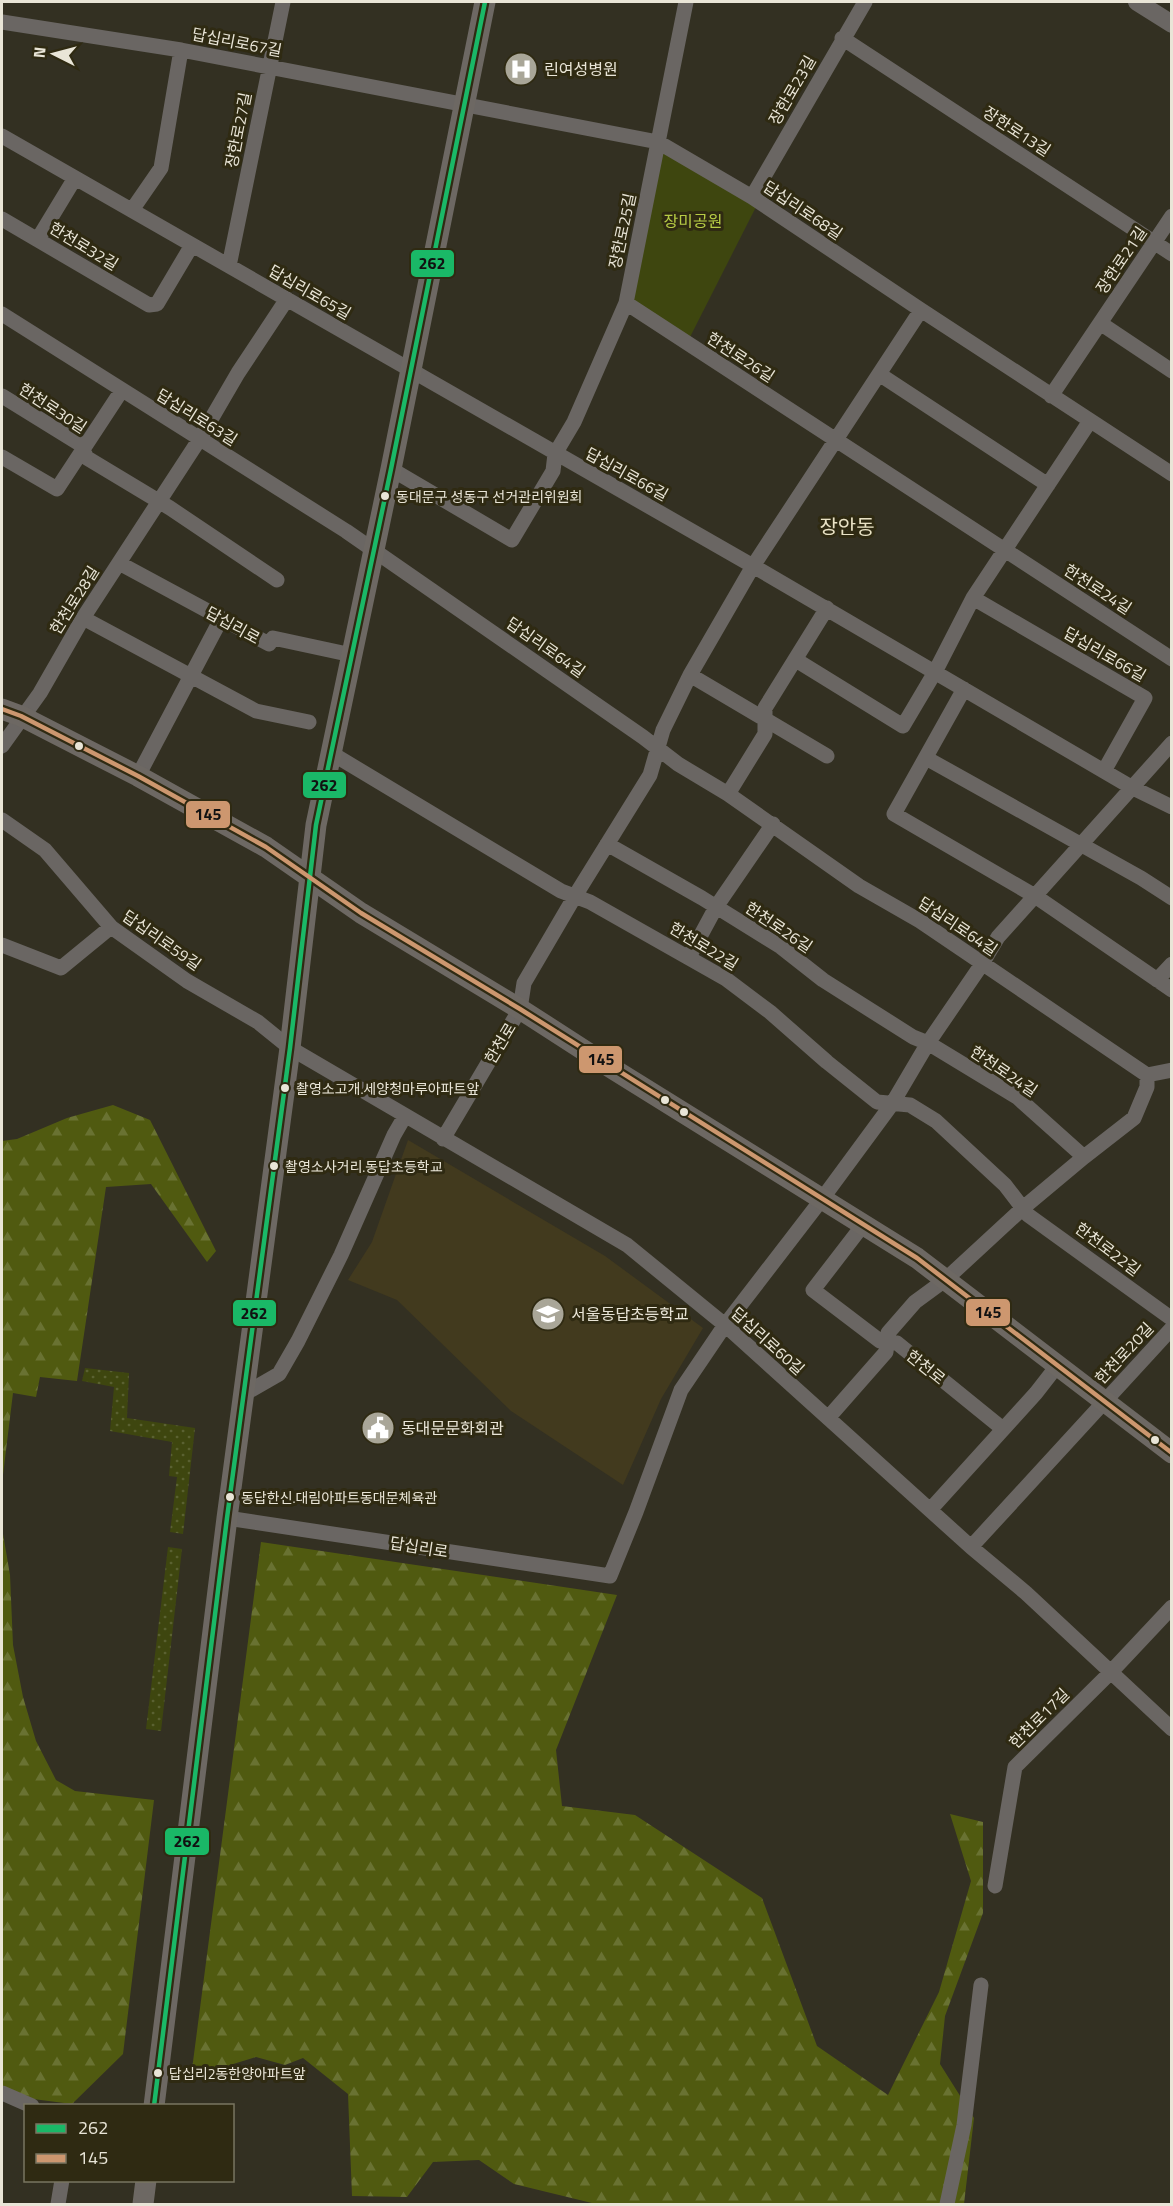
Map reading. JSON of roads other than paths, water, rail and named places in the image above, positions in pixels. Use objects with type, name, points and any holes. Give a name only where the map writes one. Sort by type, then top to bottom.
[{"type":"main road","points":[[154,2104],[227,1518],[290,1048],[316,825],[391,469],[485,2]]},
{"type":"main road","name":"한천로","points":[[11,713],[138,777],[266,847],[361,913],[520,1009],[917,1258],[1172,1454]]},
{"type":"street","name":"장한로27길","points":[[229,266],[283,2]]},
{"type":"street","name":"장한로25길","points":[[555,454],[574,422],[626,303],[686,2]]},
{"type":"street","name":"장한로23길","points":[[752,197],[842,38],[865,2]]},
{"type":"street","points":[[1137,2],[1172,24]]},
{"type":"street","name":"답십리로67길","points":[[2,22],[181,50],[464,105]]},
{"type":"street","name":"장한로13길","points":[[842,38],[1172,254]]},
{"type":"street","points":[[132,210],[161,168],[181,50]]},
{"type":"street","name":"답십리로68길","points":[[464,105],[658,142],[752,197],[1172,474]]},
{"type":"street","name":"답십리로65길","points":[[2,136],[411,370]]},
{"type":"street","points":[[38,239],[75,178]]},
{"type":"street","name":"장한로21길","points":[[1051,396],[1172,216]]},
{"type":"street","name":"한천로32길","points":[[2,219],[149,305],[157,304],[192,245]]},
{"type":"street","name":"한천로28길","points":[[2,746],[11,713],[40,693],[83,618],[199,440],[238,373],[287,299]]},
{"type":"street","name":"한천로26길","points":[[626,303],[1005,550]]},
{"type":"street","points":[[520,1009],[524,983],[650,775],[663,730],[690,675],[753,566],[921,310]]},
{"type":"street","name":"답십리로63길","points":[[2,314],[374,549]]},
{"type":"street","points":[[1100,323],[1172,371]]},
{"type":"street","name":"답십리로66길","points":[[411,370],[827,608],[1131,787],[1172,807]]},
{"type":"street","points":[[879,374],[1048,485]]},
{"type":"street","name":"한천로30길","points":[[2,457],[57,489],[122,390]]},
{"type":"street","name":"한천로30길","points":[[2,396],[80,444],[87,459],[158,502]]},
{"type":"street","points":[[796,660],[903,726],[935,672],[973,598],[1090,421]]},
{"type":"street","points":[[391,469],[512,540],[553,471],[555,454]]},
{"type":"street","points":[[158,502],[277,580]]},
{"type":"street","name":"답십리로64길","points":[[374,549],[643,737],[658,750],[773,824],[859,886],[920,921],[1147,1075]]},
{"type":"street","name":"한천로24길","points":[[1005,550],[1172,659]]},
{"type":"street","name":"답십리로","points":[[119,563],[269,644],[273,638],[352,655]]},
{"type":"street","name":"답십리로66길","points":[[973,598],[1145,698],[1104,771]]},
{"type":"street","points":[[728,794],[765,734],[765,708],[827,608]]},
{"type":"street","points":[[83,618],[256,711],[309,722]]},
{"type":"street","points":[[138,777],[221,619]]},
{"type":"street","points":[[690,675],[827,756]]},
{"type":"street","points":[[964,689],[894,814],[1035,896],[1172,990]]},
{"type":"street","points":[[725,1325],[892,1104],[928,1043],[998,938],[1172,743]]},
{"type":"street","name":"한천로22길","points":[[332,753],[561,891],[590,902],[726,979],[770,1011],[827,1062],[877,1102],[910,1105],[936,1122],[1005,1185],[1028,1215],[1172,1319]]},
{"type":"street","points":[[926,758],[1141,878],[1172,898]]},
{"type":"street","name":"답십리로59길","points":[[2,820],[45,850],[111,927],[187,981],[258,1022],[290,1048]]},
{"type":"street","points":[[689,957],[716,907],[773,824]]},
{"type":"street","name":"한천로26길","points":[[607,844],[781,947],[824,980],[913,1037],[928,1043]]},
{"type":"street","points":[[2,945],[61,968],[111,927]]},
{"type":"street","points":[[1157,980],[1172,964]]},
{"type":"street","name":"한천로","points":[[443,1139],[520,1009]]},
{"type":"street","name":"한천로24길","points":[[928,1043],[1017,1097],[1084,1157]]},
{"type":"street","name":"답십리로60길","points":[[290,1048],[627,1245],[725,1325],[971,1547],[1026,1593],[1172,1729]]},
{"type":"street","points":[[945,1280],[1023,1208],[1134,1118],[1147,1087],[1147,1075],[1172,1070]]},
{"type":"street","points":[[244,1394],[279,1374],[341,1255],[394,1135],[405,1116]]},
{"type":"street","points":[[828,1418],[886,1352],[887,1342],[880,1341],[813,1290],[863,1225]]},
{"type":"street","name":"한천로","points":[[945,1280],[915,1302],[888,1333],[887,1342],[897,1343],[1003,1430]]},
{"type":"street","name":"답십리로","points":[[227,1518],[610,1576],[681,1390],[725,1325]]},
{"type":"street","name":"한천로20길","points":[[1103,1401],[1172,1329]]},
{"type":"street","points":[[930,1510],[1036,1393],[1057,1366]]},
{"type":"street","points":[[971,1547],[1103,1401]]},
{"type":"street","name":"한천로17길","points":[[995,1886],[1015,1767],[1110,1673],[1172,1607]]},
{"type":"street","points":[[946,2205],[964,2125],[981,1984]]},
{"type":"street","points":[[2,2093],[27,2104]]},
{"type":"street","points":[[58,2205],[62,2182]]},
{"type":"place","name":"린여성병원","points":[[521,69]]},
{"type":"place","name":"동대문구 성동구 선거관리위원회","points":[[385,496]]},
{"type":"place","name":"촬영소고개.세양청마루아파트앞","points":[[285,1088]]},
{"type":"place","name":"촬영소사거리.동답초등학교","points":[[274,1166]]},
{"type":"place","name":"서울동답초등학교","points":[[548,1314]]},
{"type":"place","name":"동대문문화회관","points":[[378,1428]]},
{"type":"place","name":"동답한신.대림아파트동대문체육관","points":[[230,1497]]},
{"type":"place","name":"답십리2동한양아파트앞","points":[[158,2073]]},
{"type":"district","name":"장안동","points":[[847,526]]},
{"type":"park label","name":"장미공원","points":[[693,221]]}]
